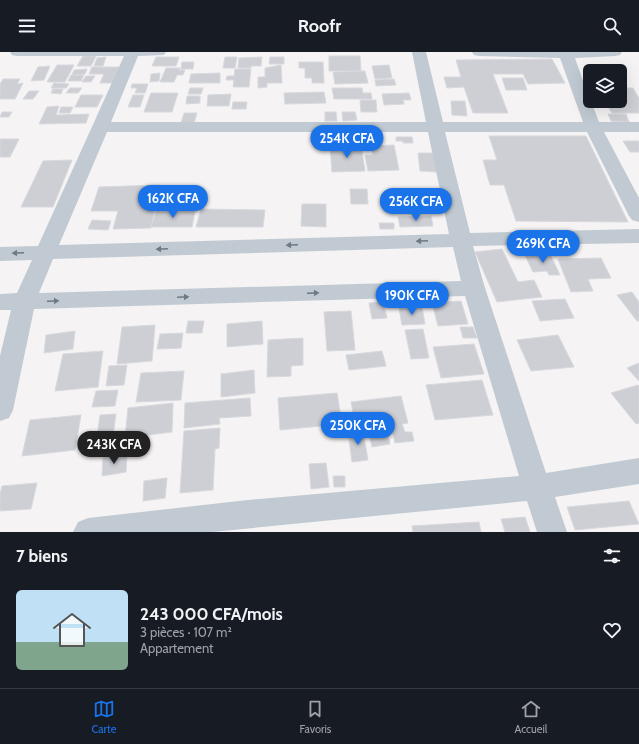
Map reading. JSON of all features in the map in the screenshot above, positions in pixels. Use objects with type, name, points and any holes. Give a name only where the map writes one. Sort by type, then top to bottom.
[{"type":"street","points":[[17,52],[159,52]]},
{"type":"street","points":[[0,410],[24,302],[133,52]]},
{"type":"street","points":[[419,52],[461,240],[474,288],[552,532]]},
{"type":"street","points":[[479,52],[566,54],[615,52]]},
{"type":"street","points":[[566,54],[593,127],[639,216]]},
{"type":"street","points":[[101,127],[639,127]]},
{"type":"street","points":[[0,254],[639,236]]},
{"type":"street","points":[[0,302],[474,288]]},
{"type":"street","points":[[88,532],[248,523],[537,487],[639,471]]},
{"type":"building","points":[[83,56],[96,56],[91,66],[77,66]]},
{"type":"building","points":[[329,56],[360,56],[361,71],[329,71]]},
{"type":"building","points":[[106,57],[103,66],[94,66],[97,58]]},
{"type":"building","points":[[156,57],[179,57],[176,66],[152,66]]},
{"type":"building","points":[[225,57],[237,57],[235,68],[223,68]]},
{"type":"building","points":[[262,57],[261,66],[238,68],[239,58]]},
{"type":"building","points":[[270,57],[284,57],[284,64],[269,64]]},
{"type":"building","points":[[552,59],[565,83],[528,84],[523,74],[493,74],[508,113],[473,113],[464,87],[447,88],[444,77],[461,77],[456,60]]},
{"type":"building","points":[[182,62],[194,62],[193,69],[181,69]]},
{"type":"building","points":[[299,62],[323,62],[324,83],[312,83],[312,78],[305,78],[305,68],[299,68]]},
{"type":"building","points":[[57,65],[74,65],[65,82],[47,82]]},
{"type":"building","points":[[281,65],[282,83],[267,83],[267,87],[258,88],[258,77],[265,77],[265,68]]},
{"type":"building","points":[[389,65],[392,78],[375,79],[372,66]]},
{"type":"building","points":[[50,66],[44,80],[31,81],[38,67]]},
{"type":"building","points":[[92,67],[121,67],[115,83],[100,83],[104,74],[89,74]]},
{"type":"building","points":[[166,68],[180,68],[179,70],[185,70],[183,75],[177,75],[174,82],[160,82]]},
{"type":"building","points":[[87,69],[85,74],[72,75],[74,70]]},
{"type":"building","points":[[235,69],[251,69],[249,87],[233,87],[234,80],[226,80],[227,76],[234,76]]},
{"type":"building","points":[[365,71],[368,83],[335,84],[333,72]]},
{"type":"building","points":[[160,73],[159,81],[150,82],[151,74]]},
{"type":"building","points":[[220,73],[220,83],[189,83],[191,74]]},
{"type":"building","points":[[71,75],[84,75],[81,81],[68,81]]},
{"type":"building","points":[[86,76],[95,76],[91,82],[82,82]]},
{"type":"building","points":[[502,78],[523,78],[527,90],[506,90]]},
{"type":"building","points":[[3,79],[20,79],[17,84],[23,83],[15,99],[0,99],[0,84]]},
{"type":"building","points":[[394,79],[396,85],[376,86],[375,80]]},
{"type":"building","points":[[54,83],[69,84],[66,88],[51,88]]},
{"type":"building","points":[[132,84],[148,84],[145,93],[135,93],[137,88],[131,88]]},
{"type":"building","points":[[70,88],[82,88],[78,93],[66,93]]},
{"type":"building","points":[[190,88],[203,88],[201,94],[188,94]]},
{"type":"building","points":[[332,88],[362,88],[363,93],[371,93],[372,99],[334,99]]},
{"type":"building","points":[[627,88],[633,88],[639,98],[639,113],[612,113],[609,108],[627,108]]},
{"type":"building","points":[[53,89],[63,89],[61,94],[51,93]]},
{"type":"building","points":[[29,91],[39,91],[33,99],[23,99]]},
{"type":"building","points":[[324,92],[326,103],[285,104],[284,93]]},
{"type":"building","points":[[151,93],[178,93],[172,112],[144,112]]},
{"type":"building","points":[[409,93],[411,100],[403,100],[404,104],[384,105],[382,94]]},
{"type":"building","points":[[231,94],[229,106],[207,106],[208,95]]},
{"type":"building","points":[[81,95],[103,95],[97,107],[75,107]]},
{"type":"building","points":[[133,95],[144,95],[140,107],[128,107]]},
{"type":"building","points":[[187,96],[200,96],[200,103],[186,104]]},
{"type":"building","points":[[360,100],[376,100],[377,112],[361,112]]},
{"type":"building","points":[[451,101],[465,101],[467,116],[452,115]]},
{"type":"building","points":[[233,102],[247,102],[246,109],[232,109]]},
{"type":"building","points":[[59,106],[56,115],[89,114],[86,123],[39,124],[47,107]]},
{"type":"building","points":[[61,107],[73,107],[70,113],[59,113]]},
{"type":"building","points":[[2,112],[12,112],[9,117],[0,117]]},
{"type":"building","points":[[325,112],[336,112],[337,121],[325,121]]},
{"type":"building","points":[[342,112],[355,112],[357,120],[343,121]]},
{"type":"building","points":[[184,113],[197,113],[194,123],[181,123]]},
{"type":"building","points":[[608,114],[626,114],[629,122],[611,121]]},
{"type":"building","points":[[489,136],[586,136],[628,222],[516,221],[504,185],[490,185],[483,160],[497,160]]},
{"type":"building","points":[[396,137],[412,137],[413,143],[396,141]]},
{"type":"building","points":[[0,139],[19,139],[10,157],[0,157]]},
{"type":"building","points":[[623,141],[639,141],[639,152],[630,152]]},
{"type":"building","points":[[361,145],[365,171],[332,172],[330,146]]},
{"type":"building","points":[[394,145],[399,170],[368,171],[365,155],[373,155],[371,146]]},
{"type":"building","points":[[418,153],[435,153],[437,172],[420,171]]},
{"type":"building","points":[[72,160],[53,207],[21,207],[43,161]]},
{"type":"building","points":[[160,185],[151,228],[113,229],[118,211],[91,211],[99,187]]},
{"type":"building","points":[[350,189],[367,189],[368,204],[351,204]]},
{"type":"building","points":[[438,189],[441,198],[421,199],[419,190]]},
{"type":"building","points":[[411,202],[429,202],[431,213],[414,214]]},
{"type":"building","points":[[302,204],[326,204],[326,227],[301,226]]},
{"type":"building","points":[[201,209],[265,210],[263,227],[196,227]]},
{"type":"building","points":[[156,211],[195,211],[192,227],[151,227]]},
{"type":"building","points":[[431,216],[433,226],[400,227],[398,217]]},
{"type":"building","points":[[92,220],[111,221],[108,230],[88,229]]},
{"type":"building","points":[[379,223],[394,223],[394,229],[380,229]]},
{"type":"building","points":[[502,249],[518,282],[534,280],[542,297],[497,302],[475,252]]},
{"type":"building","points":[[550,254],[560,275],[549,275],[547,271],[533,272],[525,255]]},
{"type":"building","points":[[601,258],[611,278],[588,279],[593,291],[571,292],[558,259]]},
{"type":"building","points":[[632,292],[639,302],[639,321],[637,321],[617,295]]},
{"type":"building","points":[[565,299],[574,318],[540,321],[532,301]]},
{"type":"building","points":[[461,301],[468,324],[438,326],[432,303]]},
{"type":"building","points":[[383,302],[387,318],[372,319],[369,303]]},
{"type":"building","points":[[422,307],[425,324],[402,325],[399,308]]},
{"type":"building","points":[[351,311],[355,350],[327,351],[324,312]]},
{"type":"building","points":[[188,321],[204,321],[202,333],[186,333]]},
{"type":"building","points":[[262,321],[263,344],[227,347],[227,324]]},
{"type":"building","points":[[155,325],[152,361],[117,364],[122,327]]},
{"type":"building","points":[[460,327],[473,327],[477,338],[463,338]]},
{"type":"building","points":[[423,329],[429,358],[411,359],[405,330]]},
{"type":"building","points":[[75,331],[73,349],[44,353],[46,335]]},
{"type":"building","points":[[183,333],[181,348],[157,349],[160,334]]},
{"type":"building","points":[[558,335],[574,367],[531,371],[517,340]]},
{"type":"building","points":[[303,338],[303,365],[291,366],[291,376],[267,377],[268,340]]},
{"type":"building","points":[[474,344],[484,374],[441,378],[433,347]]},
{"type":"building","points":[[103,351],[98,387],[55,391],[63,354]]},
{"type":"building","points":[[382,351],[386,366],[349,370],[346,355]]},
{"type":"building","points":[[639,363],[639,381],[627,368]]},
{"type":"building","points":[[127,365],[124,385],[106,386],[109,366]]},
{"type":"building","points":[[254,370],[255,393],[221,397],[221,374]]},
{"type":"building","points":[[184,371],[181,400],[136,402],[141,373]]},
{"type":"building","points":[[482,380],[493,415],[435,420],[426,385]]},
{"type":"building","points":[[638,385],[639,423],[636,424],[611,393]]},
{"type":"building","points":[[118,390],[115,406],[92,407],[96,391]]},
{"type":"building","points":[[337,393],[342,424],[280,430],[278,398]]},
{"type":"building","points":[[401,396],[408,423],[402,424],[405,432],[412,432],[414,441],[395,443],[391,425],[386,426],[390,444],[372,447],[368,428],[356,429],[351,402]]},
{"type":"building","points":[[250,398],[251,416],[219,418],[220,424],[184,428],[185,403]]},
{"type":"building","points":[[173,403],[172,432],[125,438],[128,408]]},
{"type":"building","points":[[116,414],[111,449],[95,451],[100,415]]},
{"type":"building","points":[[81,415],[75,450],[22,456],[30,420]]},
{"type":"building","points":[[220,428],[219,448],[215,449],[213,490],[180,493],[184,431]]},
{"type":"building","points":[[363,431],[368,460],[352,462],[348,432]]},
{"type":"building","points":[[127,455],[126,472],[102,476],[103,458]]},
{"type":"building","points":[[326,463],[329,487],[311,489],[309,464]]},
{"type":"building","points":[[333,476],[345,476],[345,487],[334,487]]},
{"type":"building","points":[[167,478],[165,498],[143,501],[144,481]]},
{"type":"building","points":[[37,483],[31,509],[0,511],[0,494],[2,486]]},
{"type":"building","points":[[629,501],[639,524],[575,530],[567,507]]},
{"type":"building","points":[[525,517],[530,532],[505,532],[501,519]]},
{"type":"building","points":[[479,522],[481,532],[413,532],[412,526]]}]
